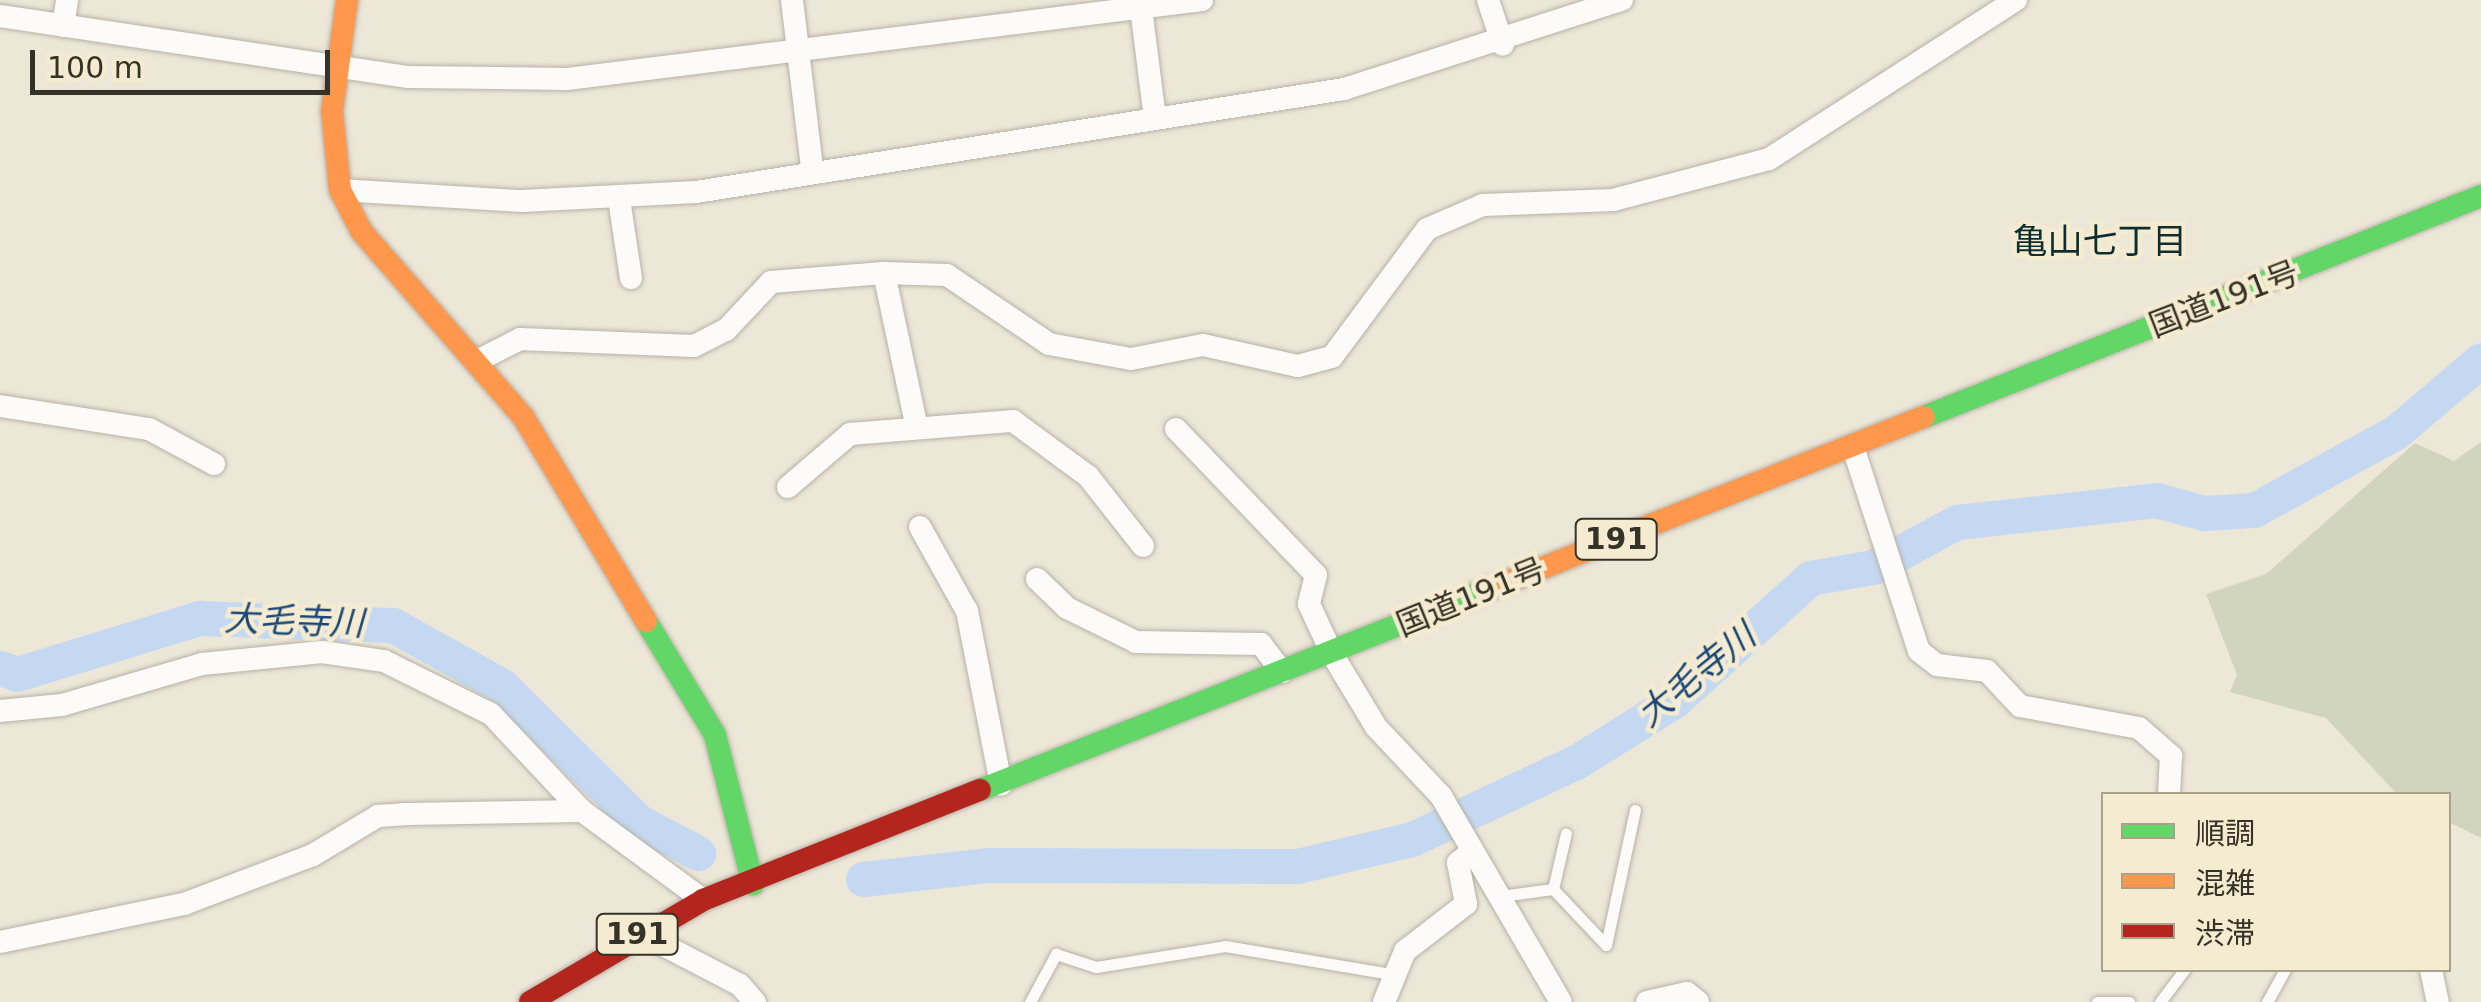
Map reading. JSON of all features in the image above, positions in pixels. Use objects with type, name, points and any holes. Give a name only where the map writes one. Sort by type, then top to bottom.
[{"type":"main road","points":[[347,0],[336,69],[332,148],[340,190],[386,263],[482,359],[715,734],[753,884]]},
{"type":"main road","name":"国道191号","points":[[530,1002],[638,933],[704,900],[1001,786],[2481,196]]},
{"type":"street","points":[[63,26],[66,0]]},
{"type":"street","points":[[792,0],[812,168]]},
{"type":"street","points":[[0,16],[336,69],[567,80],[799,52],[1140,3],[1202,0]]},
{"type":"street","points":[[1488,0],[1503,45]]},
{"type":"street","points":[[340,190],[619,199],[1344,89],[1503,45],[1622,0]]},
{"type":"street","points":[[482,359],[520,339],[694,346],[726,330],[772,282],[884,273],[947,275],[1049,344],[1131,359],[1202,345],[1298,366],[1332,357],[1428,229],[1483,205],[1613,200],[1769,159],[2016,0]]},
{"type":"street","points":[[1140,3],[1155,118]]},
{"type":"street","points":[[619,199],[631,278]]},
{"type":"street","points":[[884,273],[917,428]]},
{"type":"street","points":[[0,406],[149,429],[214,464]]},
{"type":"street","points":[[788,487],[840,438],[1013,420],[1088,476],[1144,546]]},
{"type":"street","points":[[1176,429],[1316,574],[1309,604],[1332,654],[1376,727],[1441,796],[1468,851],[1500,896],[1561,1002]]},
{"type":"street","points":[[1854,447],[1896,590],[1919,651],[1937,665],[1986,671],[2020,706],[2139,728],[2170,756],[2169,792]]},
{"type":"street","points":[[920,527],[967,611],[1001,786]]},
{"type":"street","points":[[1037,579],[1068,608],[1136,642],[1261,644],[1282,672]]},
{"type":"street","points":[[0,711],[62,706],[202,664],[322,652],[384,662],[491,714],[582,811],[704,900]]},
{"type":"street","points":[[0,942],[184,904],[312,855],[378,816],[582,811]]},
{"type":"street","points":[[1384,1002],[1392,974],[1405,951],[1466,904],[1458,863],[1468,851]]},
{"type":"street","points":[[638,933],[740,985],[754,1002]]},
{"type":"street","points":[[2431,972],[2438,1002]]},
{"type":"street","points":[[1647,1002],[1687,994],[1698,1002]]},
{"type":"lane","points":[[1553,889],[1606,945],[1635,810]]},
{"type":"lane","points":[[1553,889],[1566,834]]},
{"type":"lane","points":[[1500,896],[1553,889]]},
{"type":"lane","points":[[1030,1002],[1056,954],[1096,966],[1225,946],[1392,974]]},
{"type":"lane","points":[[2160,1002],[2182,972]]},
{"type":"lane","points":[[2267,1002],[2284,972]]},
{"type":"lane","points":[[2097,1002],[2130,1002]]},
{"type":"green space","points":[[2481,442],[2481,838],[2451,823],[2451,792],[2395,792],[2326,718],[2230,692],[2237,675],[2206,594],[2266,574],[2415,443],[2454,461]]},
{"type":"waterway","name":"大毛寺川","points":[[863,879],[987,865],[1297,866],[1412,839],[1576,762],[1674,701],[1810,578],[1873,567],[1957,522],[2156,500],[2204,513],[2254,510],[2396,432],[2481,360]]},
{"type":"waterway","name":"大毛寺川","points":[[0,668],[17,674],[199,618],[393,625],[502,686],[639,822],[698,853]]},
{"type":"traffic: fast","points":[[1924,417],[2481,196]]},
{"type":"traffic: fast","points":[[980,790],[1507,582]]},
{"type":"traffic: fast","points":[[646,621],[715,735],[753,884]]},
{"type":"traffic: slow","points":[[347,0],[332,111],[340,190],[362,232],[524,418],[646,621]]},
{"type":"traffic: slow","points":[[1507,582],[1924,417]]},
{"type":"traffic: jam","points":[[530,1002],[703,900],[980,790]]},
{"type":"district","name":"亀山七丁目","points":[[2100,241]]}]
